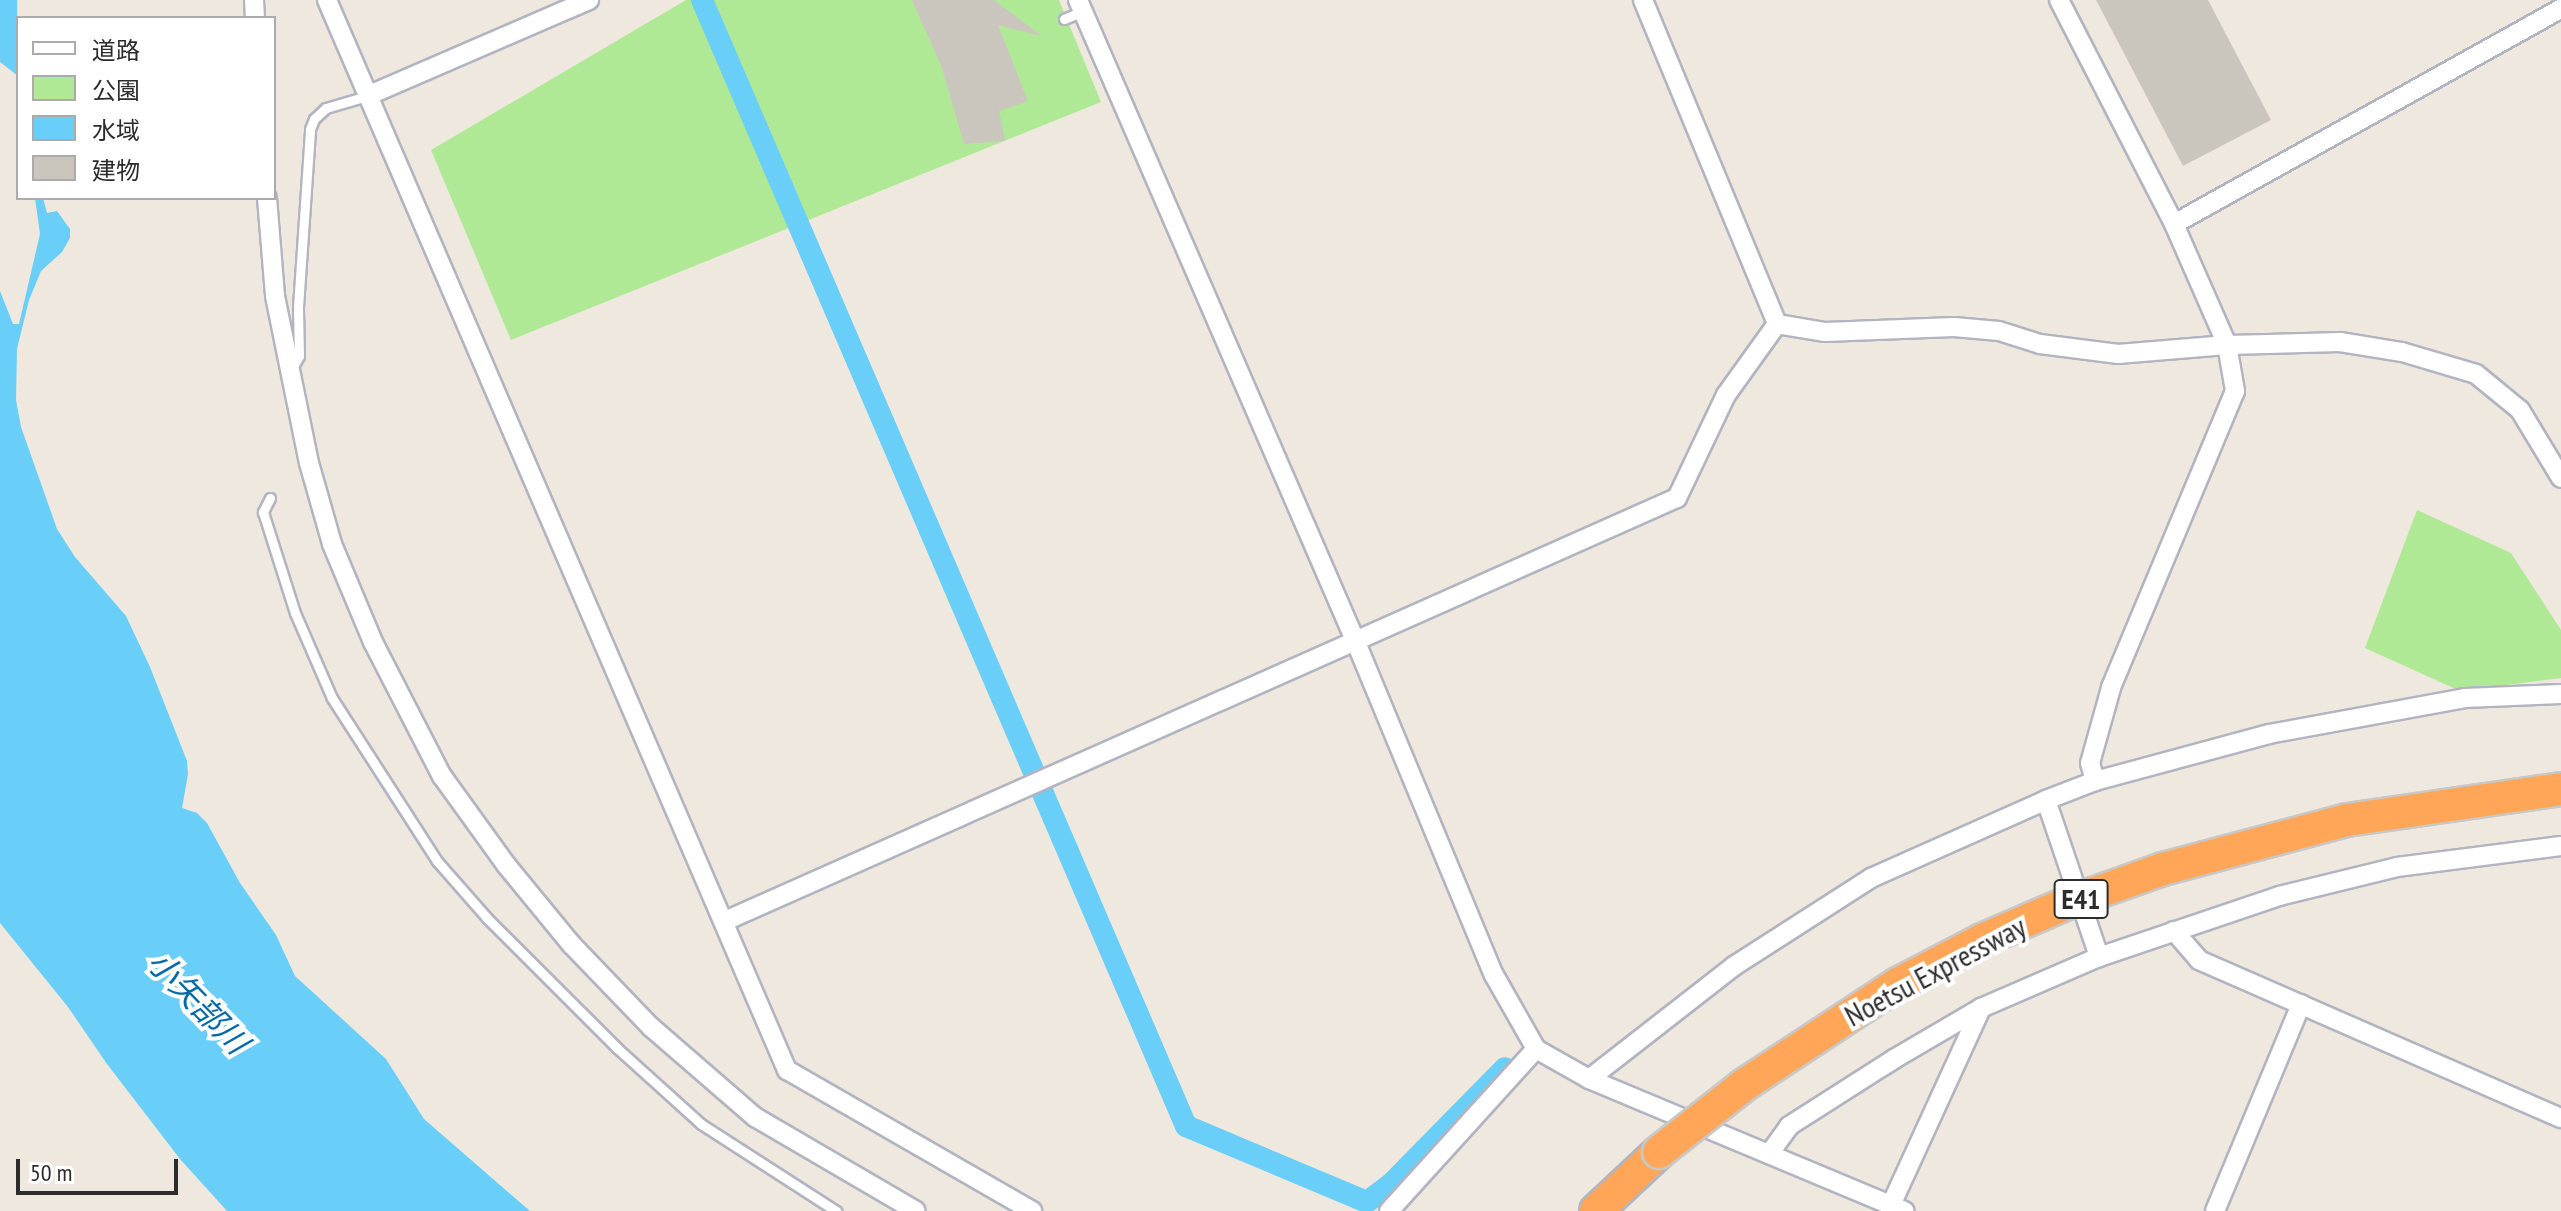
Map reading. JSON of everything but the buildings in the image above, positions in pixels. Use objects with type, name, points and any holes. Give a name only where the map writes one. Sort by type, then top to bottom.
[{"type":"highway","name":"Noetsu Expressway","points":[[1596,1211],[1659,1152],[1744,1085],[1898,984],[1982,940],[2070,902],[2235,847],[2347,820],[2561,789]]},
{"type":"street","points":[[327,0],[787,1070],[1032,1211]]},
{"type":"street","points":[[367,96],[589,0]]},
{"type":"street","points":[[1643,0],[1777,324]]},
{"type":"street","points":[[2059,0],[2174,224],[2227,345],[2235,391],[2111,688],[2090,763],[2095,781]]},
{"type":"street","points":[[1080,6],[1355,640],[1494,975],[1536,1049],[1589,1079],[1898,1208],[1981,1008]]},
{"type":"street","points":[[2174,224],[2561,9]]},
{"type":"street","points":[[267,200],[275,296],[309,463],[332,544],[373,642],[442,776],[507,866],[572,945],[651,1027],[755,1117],[916,1211]]},
{"type":"street","points":[[725,921],[1677,498],[1726,395],[1777,324]]},
{"type":"street","points":[[1777,324],[1825,332],[1954,327],[1999,331],[2040,344],[2118,354],[2227,345],[2340,342],[2402,352],[2476,374],[2520,410],[2561,478]]},
{"type":"street","points":[[1589,1079],[1734,966],[1871,878],[2046,800],[2095,781],[2269,734],[2465,698],[2561,694]]},
{"type":"street","points":[[2046,800],[2099,957]]},
{"type":"street","points":[[1769,1154],[1789,1126],[1981,1008],[2099,957],[2279,896],[2397,867],[2561,846]]},
{"type":"street","points":[[2174,931],[2199,960],[2561,1118]]},
{"type":"street","points":[[2215,1211],[2301,1004]]},
{"type":"street","points":[[1389,1211],[1536,1049]]},
{"type":"lane","points":[[1064,19],[1080,6]]},
{"type":"lane","points":[[291,371],[299,356],[298,307],[310,129],[314,119],[326,108],[367,96]]},
{"type":"lane","points":[[270,498],[263,512],[295,613],[332,698],[437,861],[487,918],[617,1048],[701,1124],[836,1211]]},
{"type":"green space","points":[[686,0],[1059,0],[1101,102],[511,340],[431,150]]},
{"type":"green space","points":[[2417,510],[2511,553],[2561,630],[2561,678],[2460,691],[2365,648]]},
{"type":"water","points":[[0,0],[17,0],[16,74],[0,62]]},
{"type":"water","name":"小矢部川","points":[[35,200],[44,200],[47,213],[57,211],[70,229],[70,238],[62,252],[41,271],[29,300],[17,349],[16,400],[21,427],[57,529],[75,557],[126,616],[150,667],[187,761],[182,808],[197,813],[207,823],[240,883],[276,935],[295,976],[386,1059],[424,1119],[530,1211],[227,1211],[180,1159],[107,1064],[68,1007],[0,923],[0,291],[13,324],[19,324],[40,234]]},
{"type":"waterway","points":[[702,0],[1186,1126],[1367,1202],[1392,1183],[1505,1068]]}]
